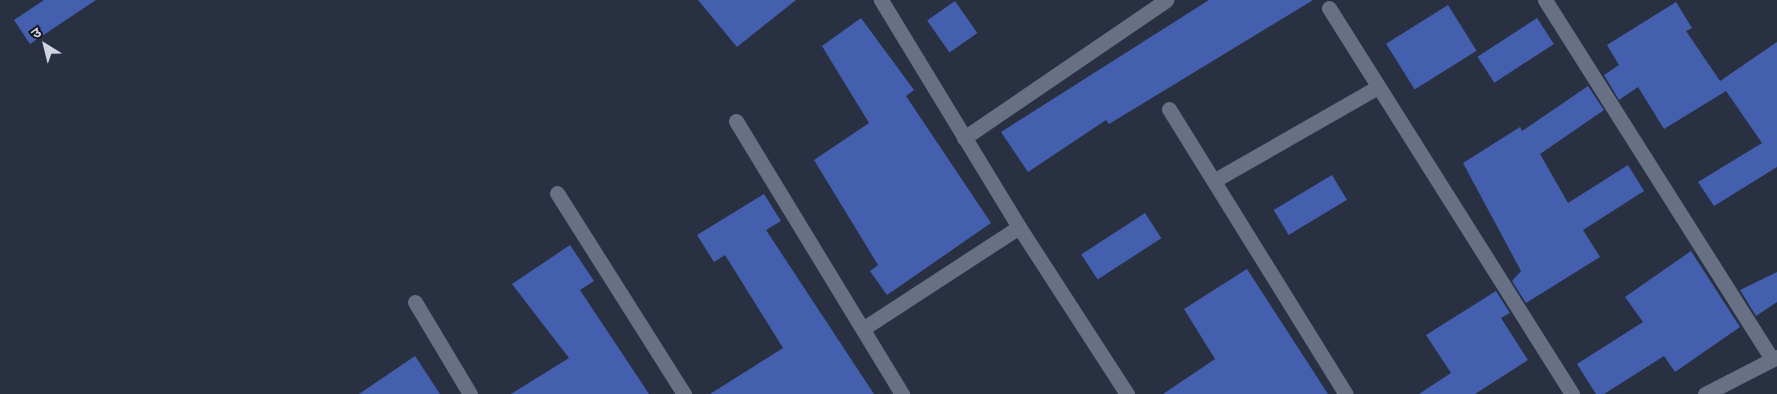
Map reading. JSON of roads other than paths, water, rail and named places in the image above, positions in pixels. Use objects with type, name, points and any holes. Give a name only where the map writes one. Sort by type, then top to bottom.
[{"type":"street","points":[[881,0],[1019,227],[1127,394]]},
{"type":"street","points":[[964,138],[1166,0]]},
{"type":"street","points":[[1545,0],[1774,358],[1705,394]]},
{"type":"street","points":[[1329,8],[1572,394]]},
{"type":"street","points":[[1215,180],[1378,87]]},
{"type":"street","points":[[1169,109],[1215,180],[1346,394]]},
{"type":"street","points":[[736,121],[864,328],[902,394]]},
{"type":"street","points":[[557,194],[684,394]]},
{"type":"street","points":[[864,328],[1019,227]]},
{"type":"street","points":[[415,302],[470,394]]}]
